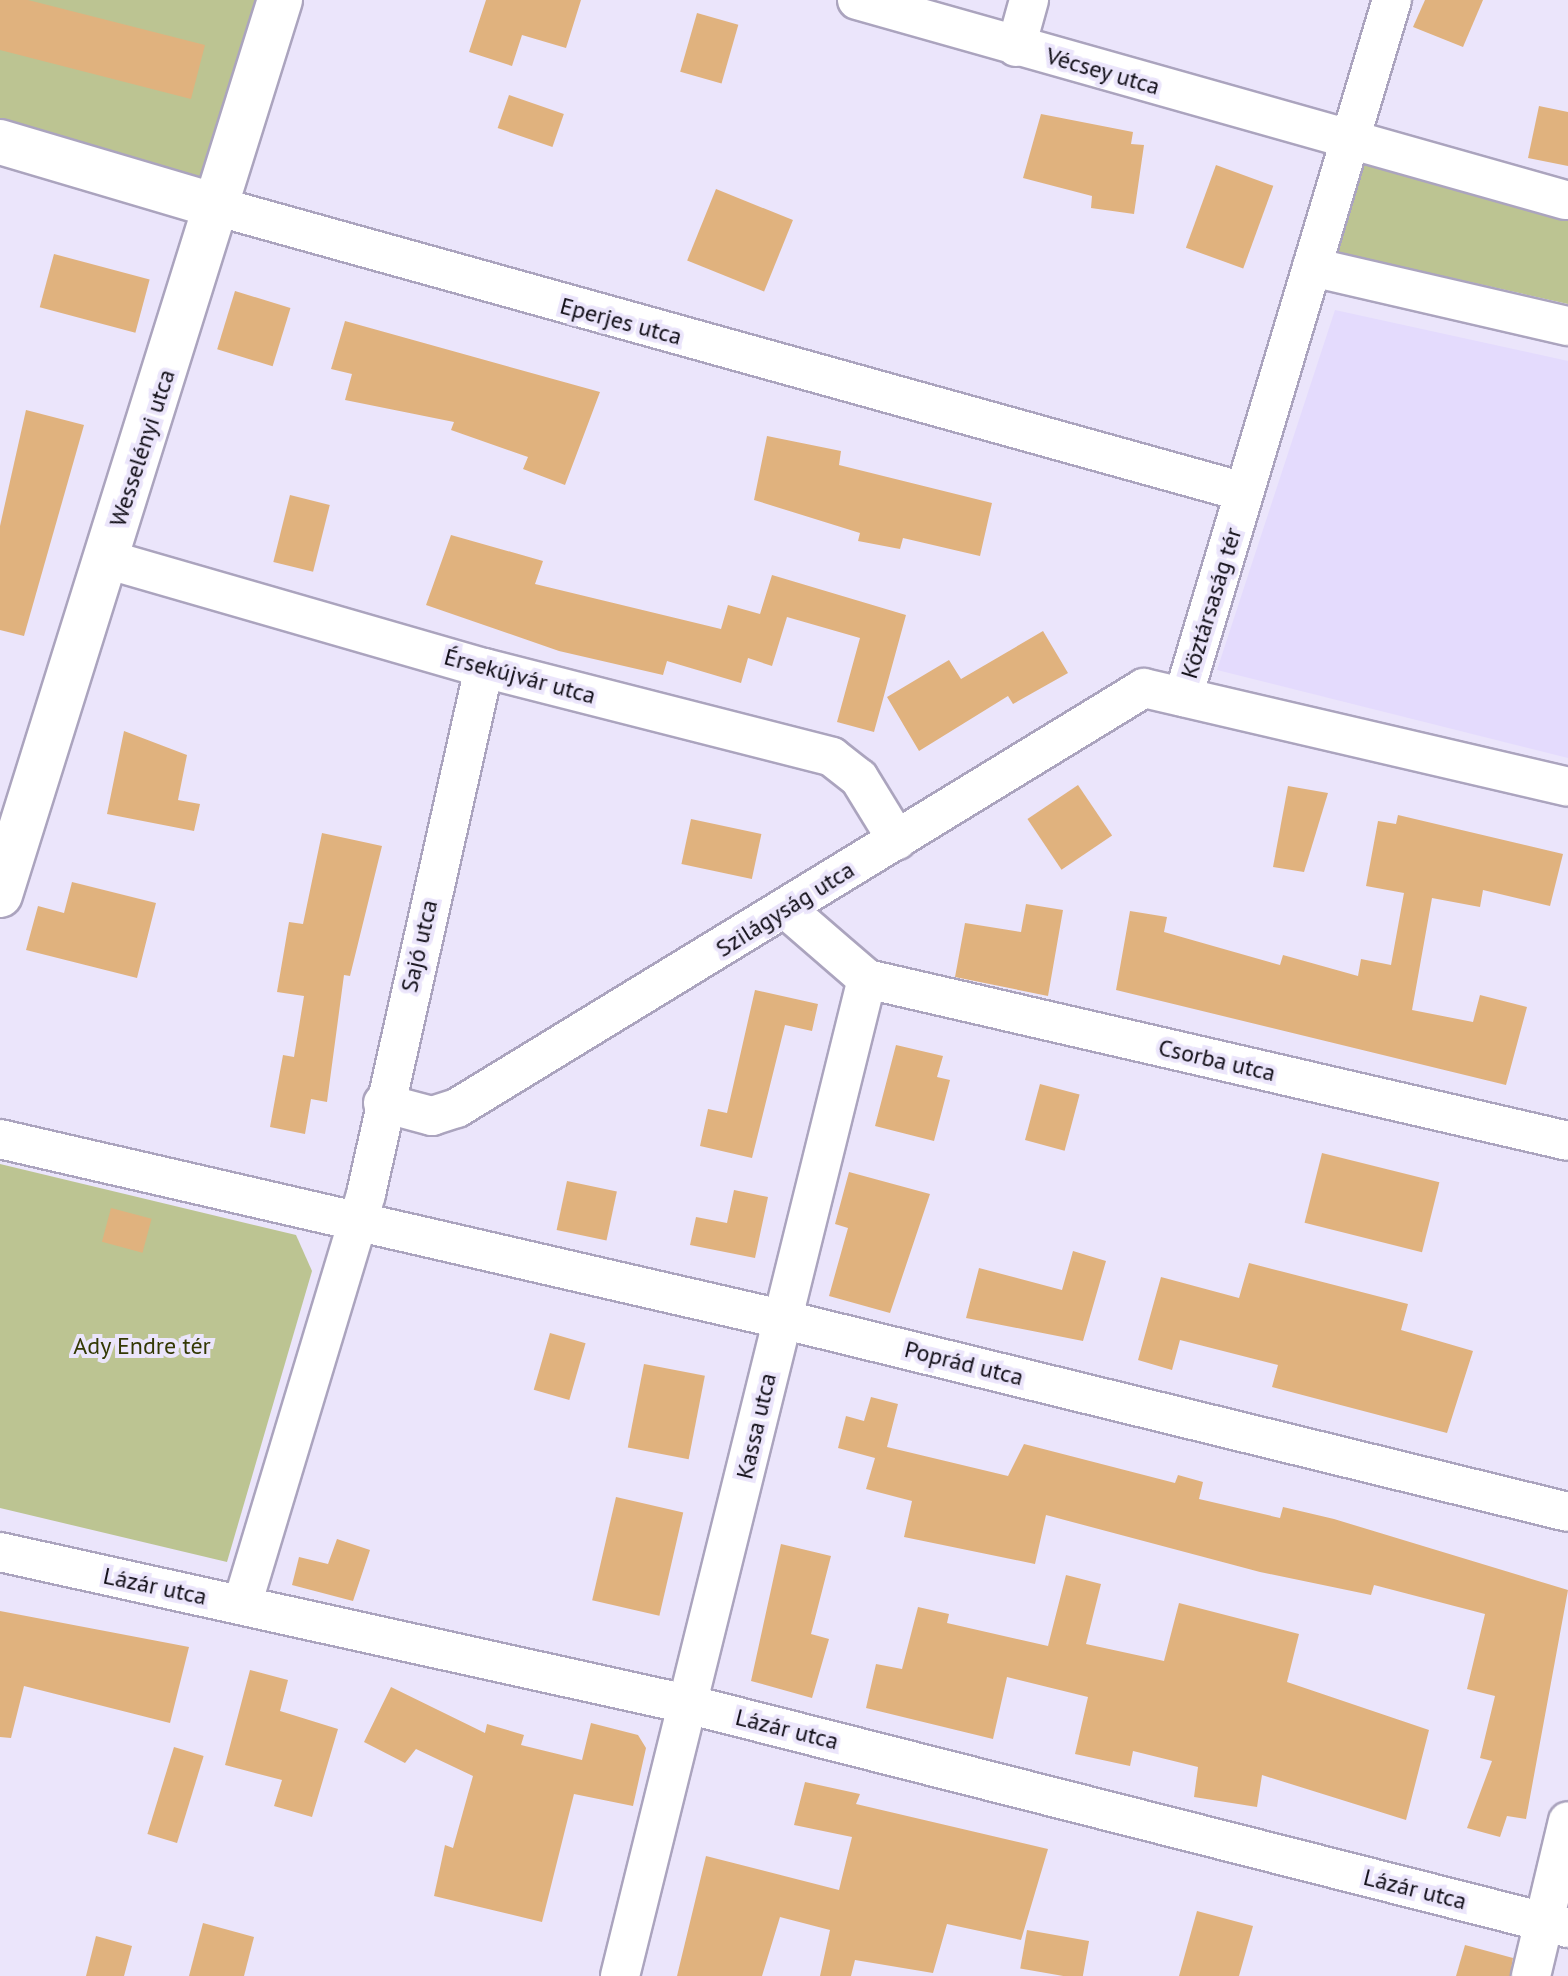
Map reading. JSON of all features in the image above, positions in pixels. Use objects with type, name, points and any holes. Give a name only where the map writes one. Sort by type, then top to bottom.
[{"type":"street","name":"Wesselényi utca","points":[[0,895],[219,207],[280,0]]},
{"type":"street","name":"Vécsey utca","points":[[857,0],[1350,140]]},
{"type":"street","points":[[1016,47],[1029,0]]},
{"type":"street","name":"Köztársaság tér","points":[[1392,0],[1183,697],[1568,787]]},
{"type":"street","points":[[1350,140],[1565,200]]},
{"type":"street","name":"Eperjes utca","points":[[0,142],[219,207],[1244,492]]},
{"type":"street","points":[[1312,267],[1568,326]]},
{"type":"street","name":"Érsekújvár utca","points":[[106,559],[484,668],[832,757],[859,778],[897,840]]},
{"type":"street","name":"Sajó utca","points":[[357,1224],[484,668]]},
{"type":"street","name":"Szilágyság utca","points":[[383,1103],[432,1116],[457,1108],[787,910],[1144,688],[1183,697]]},
{"type":"street","points":[[787,910],[867,979]]},
{"type":"street","name":"Csorba utca","points":[[867,979],[1568,1141]]},
{"type":"street","name":"Kassa utca","points":[[620,1976],[691,1705],[781,1319],[867,979]]},
{"type":"street","points":[[0,1139],[357,1224],[242,1605]]},
{"type":"street","name":"Poprád utca","points":[[357,1224],[781,1319],[1568,1512]]},
{"type":"street","name":"Lázár utca","points":[[0,1552],[691,1705],[1556,1925]]},
{"type":"street","points":[[1531,1976],[1556,1925],[1568,1821]]},
{"type":"shaded area","points":[[1335,310],[1568,361],[1568,758],[1217,670]]},
{"type":"green space","points":[[0,0],[281,0],[219,207],[0,148]]},
{"type":"green space","points":[[1363,162],[1568,213],[1568,304],[1336,252]]},
{"type":"green space","name":"Ady Endre tér","points":[[0,1164],[296,1235],[312,1271],[227,1562],[0,1508]]},
{"type":"building","points":[[0,0],[28,0],[205,45],[191,99],[0,50]]},
{"type":"building","points":[[486,0],[581,0],[566,48],[522,35],[512,66],[469,52]]},
{"type":"building","points":[[1425,0],[1483,0],[1463,47],[1413,27]]},
{"type":"building","points":[[697,13],[738,25],[722,83],[680,72]]},
{"type":"building","points":[[509,95],[564,114],[552,147],[498,128]]},
{"type":"building","points":[[1539,106],[1568,112],[1568,166],[1528,158]]},
{"type":"building","points":[[1041,114],[1133,132],[1131,144],[1144,145],[1134,214],[1091,208],[1092,196],[1023,178]]},
{"type":"building","points":[[1216,165],[1273,186],[1243,269],[1186,248]]},
{"type":"building","points":[[716,189],[793,220],[764,291],[687,260]]},
{"type":"building","points":[[54,254],[150,280],[135,333],[40,307]]},
{"type":"building","points":[[235,291],[290,308],[273,366],[217,349]]},
{"type":"building","points":[[345,321],[600,392],[565,485],[523,469],[528,457],[451,430],[454,422],[345,400],[352,374],[331,369]]},
{"type":"building","points":[[26,410],[84,425],[24,636],[0,630],[0,526]]},
{"type":"building","points":[[767,436],[841,451],[839,465],[992,503],[980,556],[903,538],[900,549],[858,541],[860,533],[754,500]]},
{"type":"building","points":[[290,495],[330,505],[313,572],[273,562]]},
{"type":"building","points":[[451,535],[543,561],[535,584],[721,629],[728,605],[760,614],[772,575],[906,615],[874,732],[837,722],[860,638],[787,617],[772,666],[748,658],[741,683],[667,661],[663,675],[559,651],[426,605]]},
{"type":"building","points":[[1043,631],[1068,673],[1013,704],[1008,696],[919,751],[887,697],[949,660],[961,679]]},
{"type":"building","points":[[124,731],[187,755],[178,800],[200,804],[194,831],[107,814]]},
{"type":"building","points":[[1078,785],[1112,836],[1062,870],[1027,819]]},
{"type":"building","points":[[1288,786],[1328,793],[1304,872],[1273,867]]},
{"type":"building","points":[[1398,815],[1563,854],[1550,906],[1483,890],[1480,907],[1432,898],[1412,1010],[1473,1022],[1480,995],[1527,1007],[1506,1085],[1116,990],[1130,911],[1167,917],[1164,932],[1280,965],[1283,955],[1358,976],[1361,959],[1391,965],[1404,893],[1366,886],[1378,821],[1396,824]]},
{"type":"building","points":[[691,819],[761,834],[752,879],[681,864]]},
{"type":"building","points":[[322,833],[382,846],[350,976],[344,975],[327,1102],[311,1099],[305,1134],[270,1127],[283,1055],[294,1057],[304,996],[277,992],[289,922],[303,924]]},
{"type":"building","points":[[72,882],[156,903],[137,978],[26,950],[38,906],[64,913]]},
{"type":"building","points":[[1026,904],[1063,910],[1048,996],[955,977],[965,923],[1021,932]]},
{"type":"building","points":[[755,990],[818,1004],[812,1031],[785,1025],[752,1158],[700,1146],[708,1109],[727,1113]]},
{"type":"building","points":[[896,1045],[943,1056],[937,1077],[950,1080],[934,1141],[875,1126]]},
{"type":"building","points":[[1040,1084],[1080,1095],[1065,1151],[1025,1140]]},
{"type":"building","points":[[1322,1153],[1439,1182],[1422,1252],[1305,1223]]},
{"type":"building","points":[[849,1172],[930,1194],[890,1313],[829,1296],[848,1228],[835,1224]]},
{"type":"building","points":[[567,1181],[617,1192],[606,1241],[557,1230]]},
{"type":"building","points":[[734,1190],[768,1197],[755,1258],[690,1245],[696,1217],[727,1223]]},
{"type":"building","points":[[111,1208],[152,1219],[143,1253],[102,1242]]},
{"type":"building","points":[[1073,1251],[1106,1261],[1083,1341],[966,1318],[979,1268],[1062,1290]]},
{"type":"building","points":[[1249,1263],[1408,1304],[1401,1330],[1473,1351],[1447,1433],[1272,1387],[1278,1365],[1180,1340],[1172,1370],[1138,1360],[1161,1277],[1239,1298]]},
{"type":"building","points":[[550,1333],[586,1343],[569,1400],[534,1390]]},
{"type":"building","points":[[644,1364],[705,1376],[689,1459],[628,1447]]},
{"type":"building","points":[[871,1397],[898,1404],[887,1447],[1008,1476],[1024,1444],[1175,1483],[1178,1475],[1203,1482],[1199,1499],[1280,1518],[1283,1507],[1334,1519],[1568,1590],[1526,1819],[1507,1816],[1500,1837],[1467,1828],[1492,1761],[1480,1758],[1495,1696],[1467,1689],[1485,1614],[1374,1585],[1371,1595],[1260,1572],[1046,1515],[1035,1564],[904,1537],[912,1501],[866,1489],[875,1458],[838,1448],[846,1416],[864,1421]]},
{"type":"building","points":[[616,1497],[683,1513],[659,1616],[592,1600]]},
{"type":"building","points":[[337,1539],[370,1550],[353,1601],[292,1585],[299,1557],[328,1564]]},
{"type":"building","points":[[781,1544],[831,1556],[811,1634],[829,1639],[812,1698],[751,1681]]},
{"type":"building","points":[[1066,1575],[1101,1584],[1086,1644],[1164,1661],[1179,1603],[1299,1634],[1287,1682],[1429,1730],[1406,1820],[1262,1775],[1257,1807],[1194,1797],[1198,1767],[1133,1751],[1130,1766],[1075,1754],[1088,1697],[1007,1677],[993,1739],[866,1708],[876,1664],[902,1669],[918,1607],[949,1614],[947,1623],[1048,1646]]},
{"type":"building","points":[[0,1611],[189,1647],[170,1723],[24,1686],[11,1738],[0,1737]]},
{"type":"building","points":[[250,1670],[288,1680],[280,1711],[338,1729],[312,1817],[274,1806],[282,1780],[225,1765]]},
{"type":"building","points":[[391,1687],[485,1733],[487,1724],[524,1735],[521,1745],[582,1760],[591,1723],[638,1735],[646,1748],[633,1806],[574,1794],[542,1922],[434,1896],[445,1845],[453,1848],[473,1776],[416,1749],[405,1763],[364,1742]]},
{"type":"building","points":[[174,1747],[204,1756],[177,1843],[147,1834]]},
{"type":"building","points":[[805,1782],[860,1794],[856,1804],[1048,1849],[1021,1940],[947,1924],[933,1973],[855,1960],[851,1976],[820,1976],[830,1930],[780,1917],[762,1976],[677,1976],[706,1856],[839,1890],[852,1837],[794,1825]]},
{"type":"building","points":[[1197,1911],[1253,1926],[1239,1976],[1179,1976]]},
{"type":"building","points":[[203,1923],[254,1937],[244,1976],[189,1976]]},
{"type":"building","points":[[1027,1930],[1089,1941],[1083,1976],[1020,1968]]},
{"type":"building","points":[[96,1936],[132,1946],[124,1976],[86,1976]]},
{"type":"building","points":[[1465,1945],[1513,1958],[1510,1976],[1456,1976]]}]
